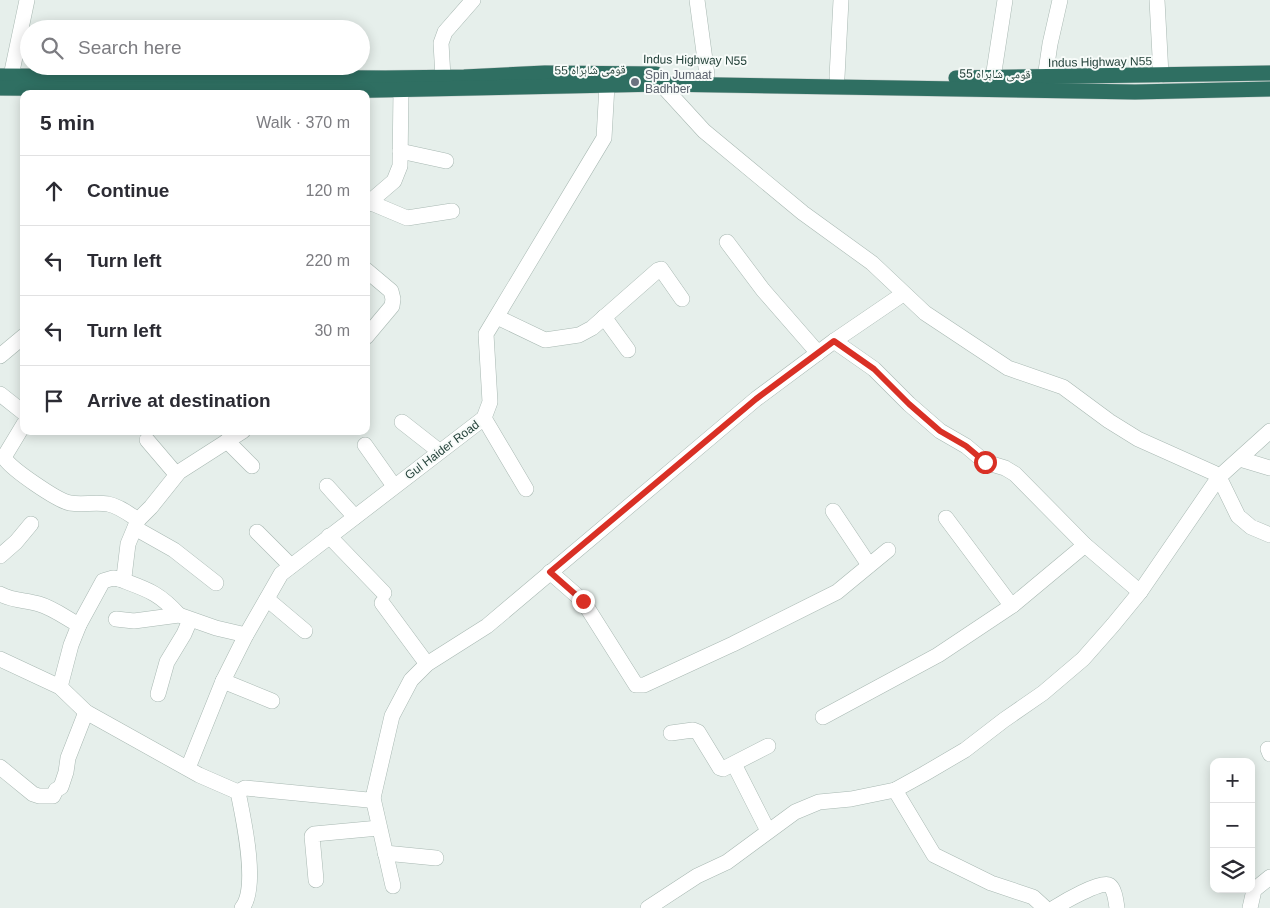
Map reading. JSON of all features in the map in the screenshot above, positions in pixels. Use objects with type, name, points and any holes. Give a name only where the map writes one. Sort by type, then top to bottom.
[{"type":"highway","name":"Indus Highway N55","points":[[5,76],[443,77],[545,73],[1045,78],[1270,73]]},
{"type":"highway","name":"قومی شاہراہ 55","points":[[370,90],[662,84],[1135,92],[1270,89]]},
{"type":"highway","name":"قومی شاہراہ 55","points":[[0,88],[223,90]]},
{"type":"street","points":[[21,20],[27,0]]},
{"type":"street","points":[[443,77],[441,43],[445,32],[473,0]]},
{"type":"street","points":[[697,0],[708,75]]},
{"type":"street","points":[[837,77],[841,0]]},
{"type":"street","points":[[993,78],[1005,0]]},
{"type":"street","points":[[1045,78],[1050,44],[1060,0]]},
{"type":"street","points":[[1157,0],[1161,75]]},
{"type":"street","points":[[5,76],[20,24]]},
{"type":"street","points":[[662,84],[704,131],[802,213],[872,263],[925,313],[1008,368],[1064,387],[1109,421],[1138,438],[1214,473],[1219,477],[1238,516],[1251,527],[1270,535]]},
{"type":"street","name":"Gul Haider Road","points":[[188,768],[223,681],[246,635],[281,574],[484,418],[490,402],[486,334],[604,138],[607,85]]},
{"type":"street","points":[[370,201],[394,181],[400,166],[401,90]]},
{"type":"street","points":[[400,151],[446,161]]},
{"type":"street","points":[[370,204],[407,218],[452,212]]},
{"type":"street","points":[[727,242],[763,290],[818,353]]},
{"type":"street","points":[[496,317],[545,340],[579,335],[592,328],[658,270],[664,270],[682,299]]},
{"type":"street","points":[[370,273],[391,291],[393,298],[392,306],[370,332]]},
{"type":"street","points":[[393,886],[374,798],[392,716],[411,680],[427,664],[487,626],[756,399],[834,341],[903,294]]},
{"type":"street","points":[[604,317],[628,350]]},
{"type":"street","points":[[0,356],[20,339]]},
{"type":"street","points":[[834,341],[874,369],[909,404],[940,431],[966,446],[985,462],[1005,468],[1015,474],[1085,545],[1140,592]]},
{"type":"street","points":[[0,394],[20,410]]},
{"type":"street","points":[[484,418],[526,489]]},
{"type":"street","points":[[402,422],[439,451]]},
{"type":"street","points":[[20,431],[4,457],[6,462],[28,480],[68,503],[118,506],[137,524],[216,583]]},
{"type":"street","points":[[648,908],[697,876],[727,862],[795,812],[819,802],[851,799],[895,790],[965,750],[1043,693],[1083,660],[1140,592],[1219,477],[1270,431]]},
{"type":"street","points":[[120,579],[124,577],[128,544],[137,524],[176,474],[237,435]]},
{"type":"street","points":[[148,440],[176,474]]},
{"type":"street","points":[[227,441],[252,466]]},
{"type":"street","points":[[365,445],[394,486]]},
{"type":"street","points":[[1240,459],[1270,468]]},
{"type":"street","points":[[327,486],[355,517]]},
{"type":"street","points":[[833,511],[869,565]]},
{"type":"street","points":[[946,518],[1012,605]]},
{"type":"street","points":[[0,556],[16,542],[31,524]]},
{"type":"street","points":[[257,532],[291,566]]},
{"type":"street","points":[[330,536],[383,598],[427,664]]},
{"type":"street","points":[[823,717],[938,655],[1012,605],[1085,545]]},
{"type":"street","points":[[550,572],[583,601],[636,685],[644,685],[733,644],[837,592],[888,550]]},
{"type":"street","points":[[60,687],[71,645],[79,625],[103,581],[112,578],[120,579],[155,593],[184,618],[184,634],[167,662],[158,694]]},
{"type":"street","points":[[0,594],[9,599],[46,606],[79,625]]},
{"type":"street","points":[[266,599],[305,631]]},
{"type":"street","points":[[116,618],[134,621],[184,618],[246,635]]},
{"type":"street","points":[[0,659],[60,687],[86,712],[199,775],[238,792]]},
{"type":"street","points":[[223,681],[272,701]]},
{"type":"street","points":[[0,767],[33,794],[53,796],[60,787],[66,772],[68,758],[86,712]]},
{"type":"street","points":[[672,733],[693,730],[698,732],[720,768],[723,769],[768,746]]},
{"type":"street","points":[[734,764],[768,831]]},
{"type":"street","points":[[238,792],[245,788],[368,800],[374,798]]},
{"type":"street","points":[[895,790],[934,855],[991,883],[1033,896],[1045,908]]},
{"type":"street","points":[[238,792],[251,871],[248,907]]},
{"type":"street","points":[[316,880],[312,836],[314,834],[379,828]]},
{"type":"street","points":[[385,853],[436,858]]},
{"type":"street","points":[[1250,908],[1254,890],[1270,876]]},
{"type":"street","points":[[1054,908],[1104,884],[1109,885],[1112,890],[1117,908]]},
{"type":"place","name":"Spin Jumaat Badhber","points":[[635,82]]},
{"type":"route","points":[[583,601],[550,572],[756,399],[834,341],[874,369],[909,404],[940,431],[966,446],[985,462]]}]
